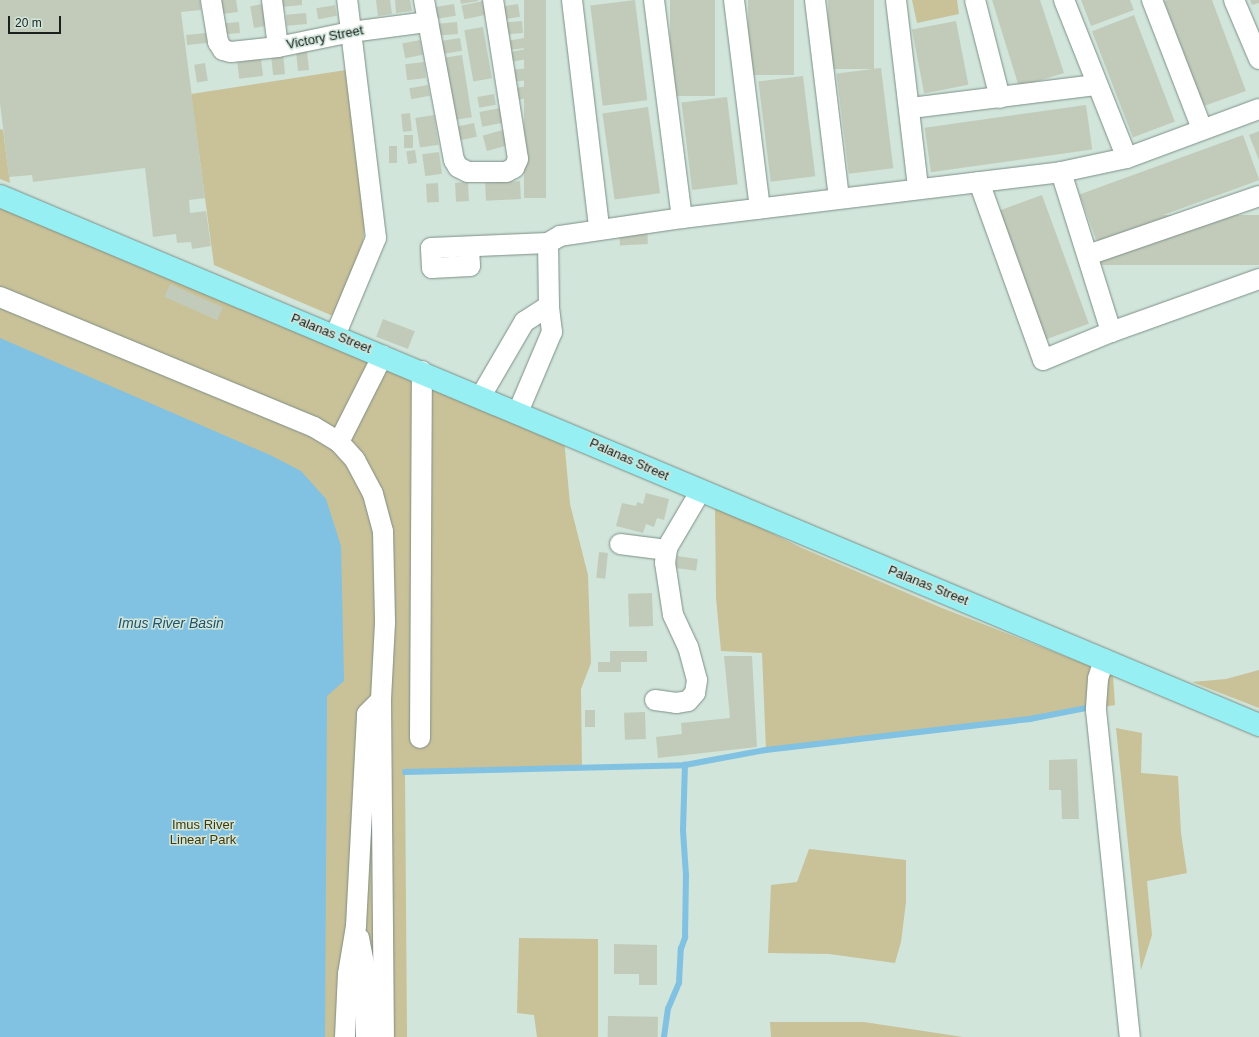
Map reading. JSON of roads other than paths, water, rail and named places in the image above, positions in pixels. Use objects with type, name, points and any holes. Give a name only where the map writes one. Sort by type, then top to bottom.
[{"type":"main road","name":"Palanas Street","points":[[0,196],[422,371],[700,492],[1104,659],[1259,725]]},
{"type":"street","name":"Victory Street","points":[[211,0],[218,42],[223,50],[231,52],[278,47],[351,32],[428,22]]},
{"type":"street","points":[[272,0],[278,47]]},
{"type":"street","points":[[335,336],[376,238],[347,0]]},
{"type":"street","points":[[424,0],[454,160],[458,167],[468,172],[506,172],[514,168],[518,159],[493,0]]},
{"type":"street","points":[[572,0],[599,228]]},
{"type":"street","points":[[654,0],[682,218]]},
{"type":"street","points":[[734,0],[760,208]]},
{"type":"street","points":[[815,0],[839,198]]},
{"type":"street","points":[[896,0],[911,108],[918,188]]},
{"type":"street","points":[[976,0],[1000,98]]},
{"type":"street","points":[[1064,0],[1096,85],[1127,158]]},
{"type":"street","points":[[1152,0],[1202,129]]},
{"type":"street","points":[[1234,0],[1252,24],[1259,59]]},
{"type":"street","points":[[911,108],[1096,85]]},
{"type":"street","points":[[469,247],[548,243],[560,236],[599,228],[918,188],[1061,172],[1127,158],[1259,109]]},
{"type":"street","points":[[1061,172],[1111,332]]},
{"type":"street","points":[[979,182],[1043,360],[1111,332],[1259,279]]},
{"type":"street","points":[[1088,255],[1259,196]]},
{"type":"street","points":[[518,412],[552,332],[549,306],[548,243]]},
{"type":"street","points":[[0,297],[302,422],[339,442],[355,460],[373,494],[383,532],[385,623],[381,700],[384,1037]]},
{"type":"street","points":[[481,396],[524,322],[549,306]]},
{"type":"street","points":[[339,442],[383,355]]},
{"type":"street","points":[[420,738],[422,371]]},
{"type":"street","points":[[655,700],[663,703],[688,701],[695,693],[697,680],[688,648],[673,615],[666,580],[667,550],[700,492]]},
{"type":"street","points":[[620,544],[667,550]]},
{"type":"street","points":[[1104,659],[1098,679],[1096,710],[1130,1037]]},
{"type":"street","points":[[345,1037],[348,974],[356,926],[367,714],[381,700]]},
{"type":"street","points":[[356,926],[366,973],[366,1037]]},
{"type":"water","name":"Imus River Basin","points":[[0,338],[270,455],[301,471],[326,499],[341,546],[344,681],[327,696],[325,1037],[0,1037]]},
{"type":"waterway","points":[[405,772],[685,765],[766,750],[1030,719],[1092,707]]},
{"type":"waterway","points":[[664,1037],[668,1009],[679,983],[681,949],[685,938],[686,876],[683,831],[685,765]]},
{"type":"park label","name":"Imus River Linear Park","points":[[203,834]]}]
